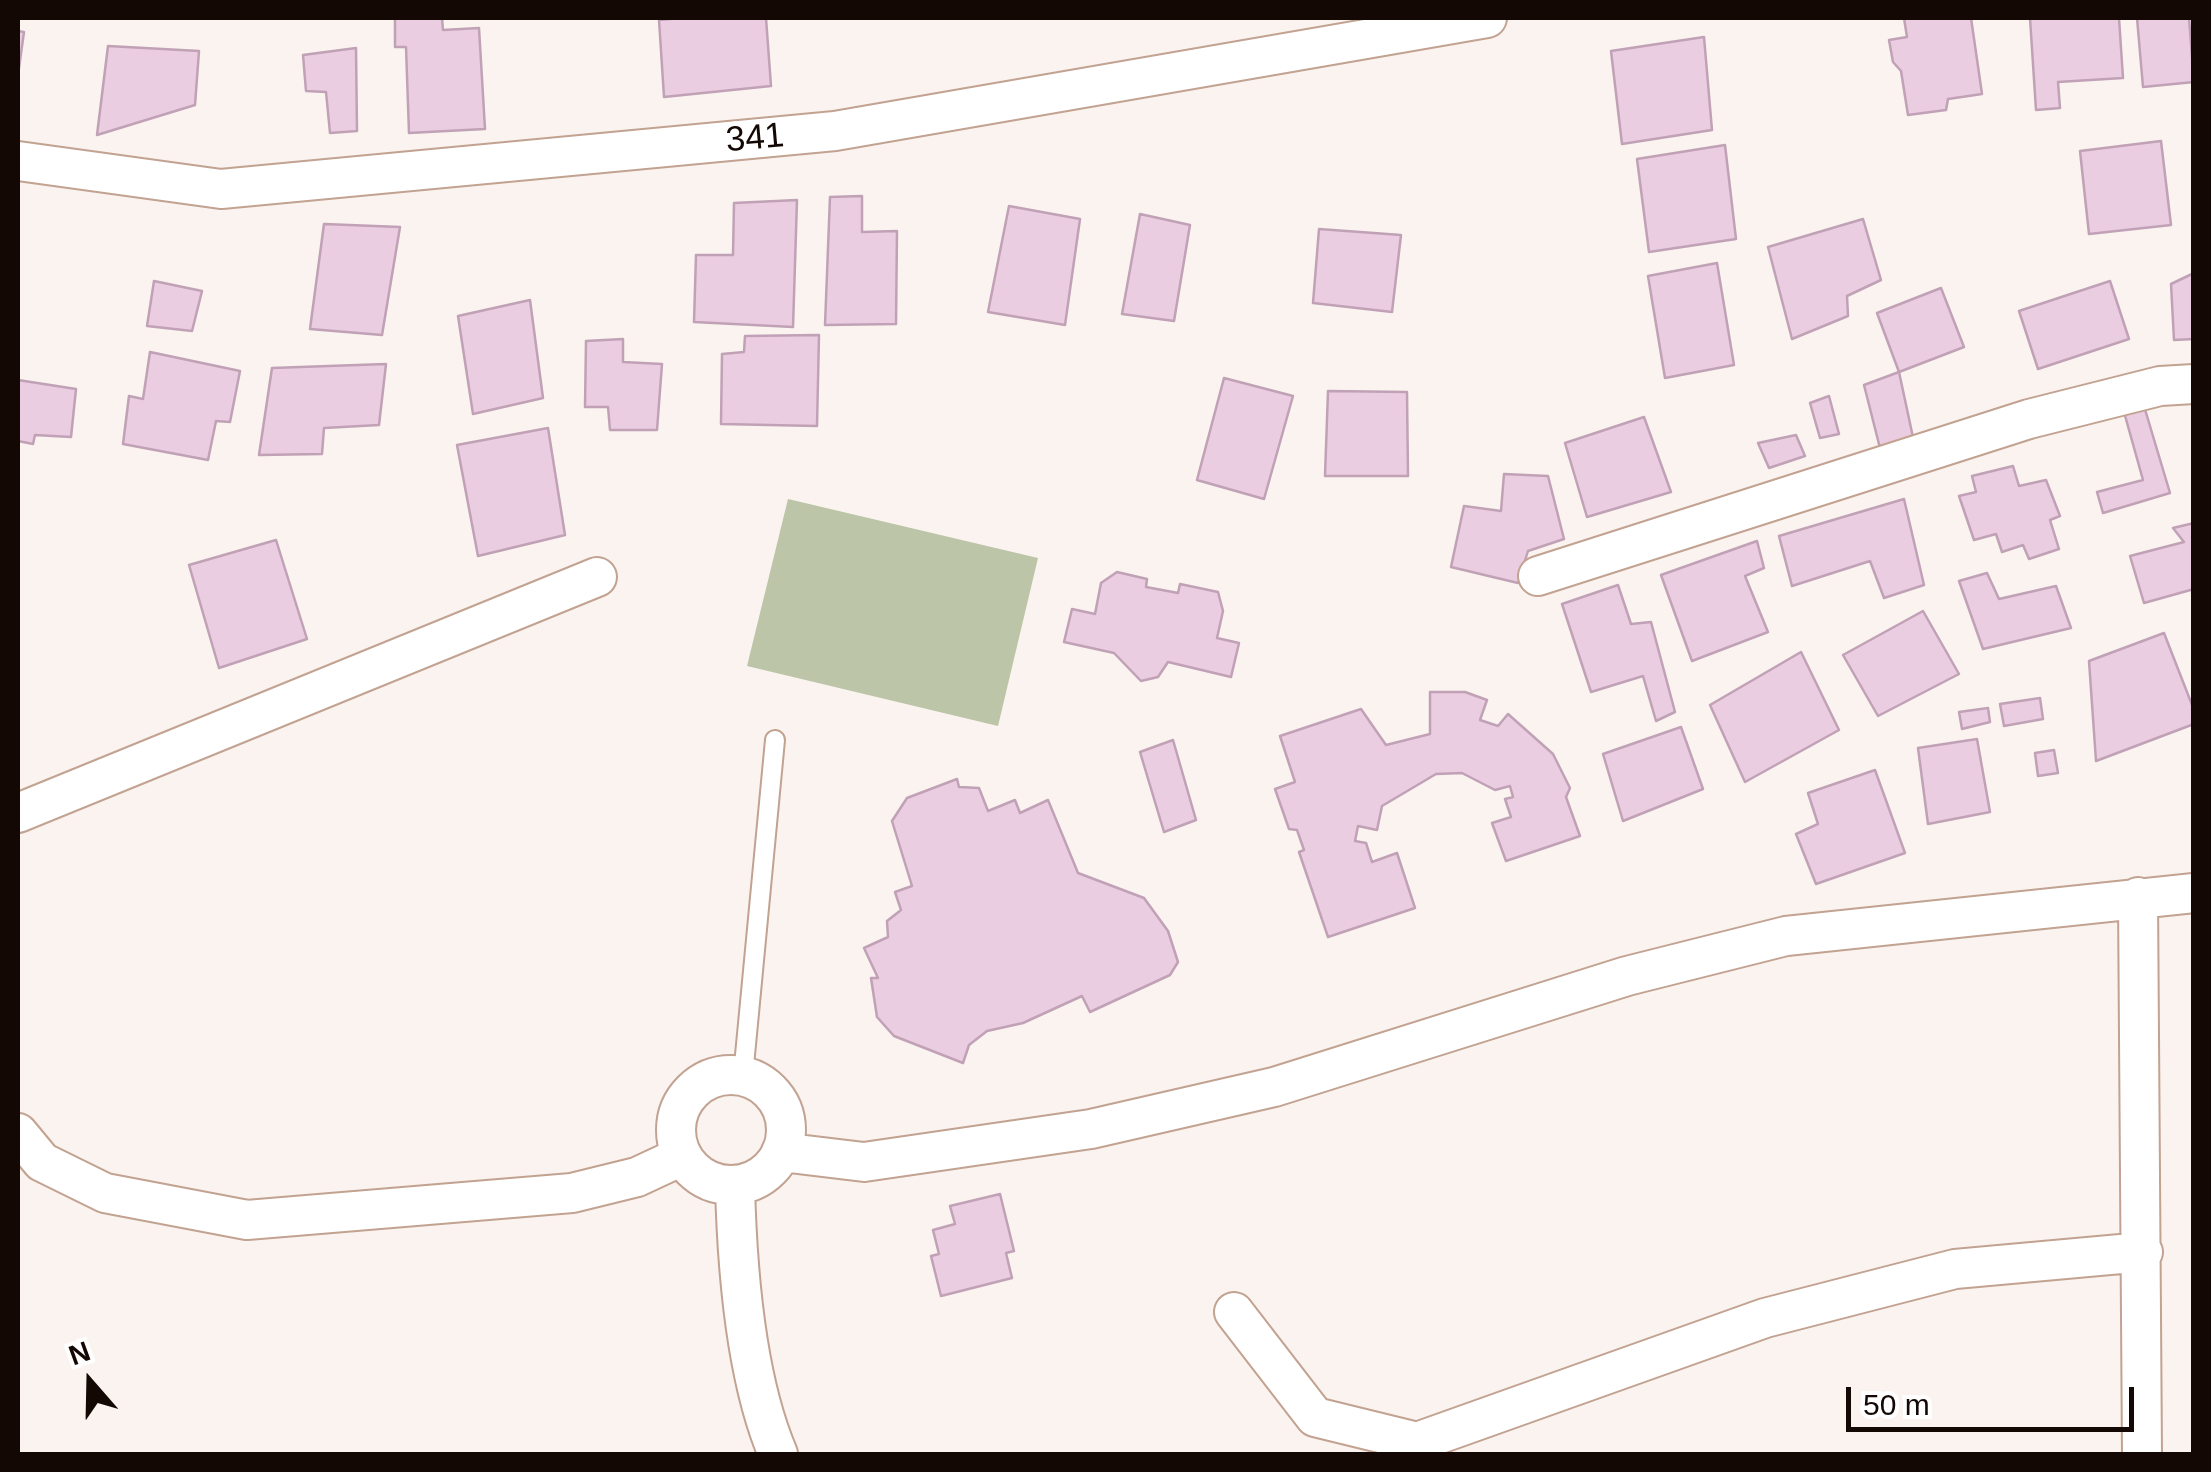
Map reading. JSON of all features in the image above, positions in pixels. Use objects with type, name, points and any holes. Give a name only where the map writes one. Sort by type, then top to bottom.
[{"type":"street","name":"341","points":[[18,162],[221,190],[815,133],[1487,18]]},
{"type":"street","points":[[1538,576],[2028,419],[2160,386],[2194,384]]},
{"type":"street","points":[[18,812],[597,577]]},
{"type":"street","points":[[781,1152],[864,1162],[1091,1129],[1274,1087],[1628,976],[1786,936],[2194,893]]},
{"type":"street","points":[[2138,897],[2142,1454]]},
{"type":"street","points":[[743,1076],[773,1093],[782,1108],[787,1125],[781,1152],[765,1174],[734,1185],[710,1182],[694,1172],[676,1139],[683,1103],[709,1080],[743,1076]]},
{"type":"street","points":[[18,1133],[30,1174],[105,1193],[247,1220],[572,1193],[637,1178],[682,1156]]},
{"type":"street","points":[[734,1185],[749,1330],[766,1428],[778,1454]]},
{"type":"street","points":[[1234,1312],[1315,1417],[1418,1448],[1784,1313],[1955,1269],[2143,1252]]},
{"type":"lane","points":[[743,1076],[775,740]]},
{"type":"green space","points":[[788,499],[1038,558],[998,726],[747,666]]},
{"type":"building","points":[[395,18],[442,18],[443,30],[479,28],[485,129],[409,133],[406,47],[395,47]]},
{"type":"building","points":[[766,18],[771,86],[664,97],[659,20]]},
{"type":"building","points":[[1904,18],[1971,18],[1982,94],[1948,99],[1946,110],[1908,115],[1901,71],[1893,62],[1889,40],[1907,37]]},
{"type":"building","points":[[2030,18],[2119,18],[2123,78],[2058,82],[2060,108],[2036,110]]},
{"type":"building","points":[[2137,18],[2189,18],[2194,82],[2143,87]]},
{"type":"building","points":[[18,31],[24,32],[18,75]]},
{"type":"building","points":[[1704,37],[1712,130],[1622,144],[1611,51]]},
{"type":"building","points":[[108,46],[199,51],[195,105],[97,135]]},
{"type":"building","points":[[356,48],[357,131],[330,133],[326,92],[306,91],[303,55]]},
{"type":"building","points":[[2161,141],[2171,225],[2089,234],[2080,151]]},
{"type":"building","points":[[1725,145],[1736,239],[1649,252],[1637,159]]},
{"type":"building","points":[[862,196],[862,232],[897,231],[896,324],[825,325],[830,197]]},
{"type":"building","points":[[797,200],[793,327],[694,322],[696,255],[733,255],[734,203]]},
{"type":"building","points":[[1009,206],[1080,219],[1065,325],[988,312]]},
{"type":"building","points":[[1140,214],[1190,225],[1174,321],[1122,314]]},
{"type":"building","points":[[1863,219],[1881,280],[1847,296],[1848,316],[1792,339],[1768,247]]},
{"type":"building","points":[[324,224],[400,227],[382,335],[310,329]]},
{"type":"building","points":[[1319,229],[1401,235],[1392,312],[1313,303]]},
{"type":"building","points":[[1717,263],[1734,365],[1665,378],[1648,276]]},
{"type":"building","points":[[2194,273],[2194,339],[2174,340],[2171,284]]},
{"type":"building","points":[[154,281],[202,291],[192,331],[147,326]]},
{"type":"building","points":[[2110,281],[2129,339],[2038,369],[2019,311]]},
{"type":"building","points":[[1941,288],[1964,347],[1899,372],[1877,313]]},
{"type":"building","points":[[530,300],[543,398],[473,414],[458,316]]},
{"type":"building","points":[[819,335],[817,426],[721,424],[722,354],[744,352],[745,336]]},
{"type":"building","points":[[623,339],[623,362],[662,364],[657,430],[610,430],[608,407],[585,407],[586,341]]},
{"type":"building","points":[[150,352],[240,371],[230,422],[216,421],[208,460],[123,444],[129,396],[143,399]]},
{"type":"building","points":[[386,364],[379,425],[324,428],[322,454],[259,455],[272,368]]},
{"type":"building","points":[[1899,372],[1914,442],[1881,452],[1864,385]]},
{"type":"building","points":[[1224,378],[1293,396],[1264,499],[1197,480]]},
{"type":"building","points":[[18,380],[76,389],[71,437],[35,435],[33,444],[18,441]]},
{"type":"building","points":[[1328,391],[1407,392],[1408,476],[1325,476]]},
{"type":"building","points":[[1829,396],[1839,434],[1820,438],[1810,403]]},
{"type":"building","points":[[2144,406],[2170,493],[2103,513],[2097,492],[2143,480],[2124,412]]},
{"type":"building","points":[[1644,417],[1671,492],[1587,517],[1565,443]]},
{"type":"building","points":[[548,428],[565,535],[478,556],[457,445]]},
{"type":"building","points":[[1796,435],[1805,456],[1769,468],[1758,443]]},
{"type":"building","points":[[2013,466],[2019,486],[2046,480],[2060,516],[2050,520],[2059,549],[2029,559],[2023,545],[2002,552],[1996,534],[1974,540],[1959,496],[1976,492],[1972,476]]},
{"type":"building","points":[[1504,474],[1548,476],[1564,539],[1528,551],[1518,583],[1451,567],[1464,506],[1501,511]]},
{"type":"building","points":[[1904,499],[1924,585],[1884,598],[1870,561],[1792,586],[1779,536]]},
{"type":"building","points":[[2194,523],[2194,589],[2144,603],[2130,556],[2184,542],[2173,528]]},
{"type":"building","points":[[276,540],[307,639],[219,668],[189,565]]},
{"type":"building","points":[[1757,541],[1764,568],[1745,576],[1768,632],[1692,661],[1661,575]]},
{"type":"building","points":[[1117,572],[1147,579],[1146,587],[1178,593],[1180,584],[1218,592],[1223,611],[1217,638],[1239,643],[1231,677],[1168,662],[1158,677],[1141,681],[1114,653],[1064,642],[1072,609],[1095,614],[1101,583]]},
{"type":"building","points":[[1987,573],[1999,599],[2056,586],[2071,628],[1983,649],[1959,581]]},
{"type":"building","points":[[1618,585],[1631,624],[1651,622],[1675,712],[1656,721],[1643,676],[1591,692],[1562,604]]},
{"type":"building","points":[[1923,611],[1959,674],[1878,716],[1843,655]]},
{"type":"building","points":[[2164,633],[2194,710],[2194,724],[2096,761],[2089,661]]},
{"type":"building","points":[[1801,652],[1839,730],[1745,782],[1710,705]]},
{"type":"building","points":[[1430,692],[1465,692],[1487,700],[1480,720],[1498,726],[1508,714],[1553,754],[1570,788],[1566,797],[1580,836],[1506,861],[1492,823],[1511,817],[1505,799],[1513,797],[1510,786],[1495,790],[1462,773],[1436,774],[1382,806],[1377,830],[1358,826],[1355,841],[1366,843],[1372,862],[1397,853],[1415,908],[1328,937],[1299,852],[1304,850],[1297,830],[1289,829],[1275,789],[1295,782],[1280,736],[1361,709],[1386,745],[1430,734]]},
{"type":"building","points":[[2040,698],[2043,719],[2004,726],[2000,704]]},
{"type":"building","points":[[1988,708],[1990,722],[1962,729],[1959,712]]},
{"type":"building","points":[[1681,727],[1703,789],[1623,821],[1603,754]]},
{"type":"building","points":[[1977,739],[1990,812],[1928,824],[1918,748]]},
{"type":"building","points":[[1173,740],[1196,820],[1164,832],[1140,752]]},
{"type":"building","points":[[2054,750],[2058,773],[2038,776],[2035,753]]},
{"type":"building","points":[[1875,770],[1905,853],[1816,884],[1796,834],[1818,824],[1808,793]]},
{"type":"building","points":[[957,779],[959,787],[979,788],[988,811],[1015,800],[1020,813],[1048,800],[1078,873],[1144,898],[1168,931],[1178,962],[1170,975],[1090,1012],[1082,996],[1023,1023],[987,1031],[969,1045],[963,1063],[894,1036],[877,1017],[871,978],[878,978],[864,948],[888,937],[887,921],[901,910],[895,892],[912,886],[892,821],[907,798]]},
{"type":"building","points":[[1000,1194],[1014,1251],[1006,1253],[1012,1278],[941,1296],[931,1256],[939,1254],[933,1230],[955,1224],[950,1206]]}]
